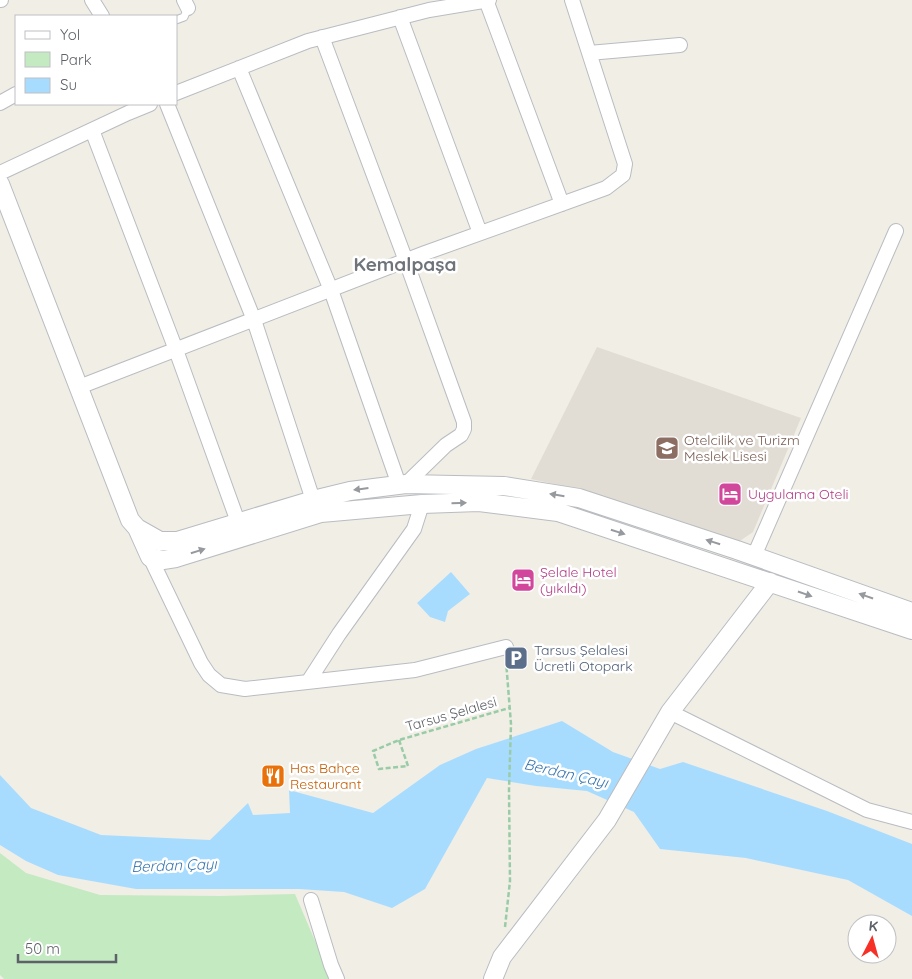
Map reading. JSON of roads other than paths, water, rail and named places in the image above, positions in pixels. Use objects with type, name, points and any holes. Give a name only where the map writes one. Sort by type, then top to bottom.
[{"type":"street","points":[[92,0],[101,15]]},
{"type":"street","points":[[178,92],[308,41],[429,10],[487,0],[562,204]]},
{"type":"street","points":[[79,387],[406,261],[606,188],[624,175],[625,164],[572,0]]},
{"type":"street","points":[[400,17],[480,234]]},
{"type":"street","points":[[322,37],[464,422],[464,429],[461,434],[402,484]]},
{"type":"street","points":[[589,53],[680,45]]},
{"type":"street","points":[[239,68],[331,290],[402,484]]},
{"type":"street","points":[[0,103],[15,95]]},
{"type":"street","points":[[0,173],[148,105]]},
{"type":"street","points":[[167,105],[254,320],[313,500]]},
{"type":"street","points":[[92,130],[176,350],[238,522]]},
{"type":"street","points":[[1,191],[130,520],[136,528],[201,663],[209,675],[221,685],[245,689],[415,670],[506,647]]},
{"type":"street","points":[[754,556],[896,231]]},
{"type":"street","points":[[136,528],[160,541],[177,541],[313,500],[350,491],[402,484],[504,486],[579,498],[754,556],[912,612]]},
{"type":"street","points":[[150,557],[163,560],[176,558],[321,513],[422,504],[479,502],[558,512],[912,630]]},
{"type":"street","points":[[308,682],[339,634],[414,529],[422,504]]},
{"type":"street","points":[[493,979],[502,957],[607,820],[670,712],[770,582]]},
{"type":"street","points":[[670,712],[867,810],[912,822]]},
{"type":"street","points":[[311,900],[337,979]]},
{"type":"lane","points":[[178,19],[184,17],[186,4]]},
{"type":"water","points":[[451,572],[470,594],[448,611],[445,622],[430,617],[417,603]]},
{"type":"water","name":"Berdan Çayı","points":[[562,721],[613,752],[660,769],[683,762],[827,811],[912,844],[912,916],[848,880],[746,858],[660,849],[634,812],[587,791],[536,786],[487,778],[425,889],[392,908],[344,892],[299,889],[136,889],[58,875],[26,861],[0,845],[0,775],[31,808],[101,835],[210,840],[248,803],[253,815],[290,813],[289,790],[373,813],[440,765],[476,749]]},
{"type":"place","name":"Otelcilik ve Turizm Meslek Lisesi","points":[[667,448]]},
{"type":"place","name":"Uygulama Oteli","points":[[730,494]]},
{"type":"place","name":"Şelale Hotel (yıkıldı)","points":[[523,580]]},
{"type":"place","name":"Tarsus Şelalesi Ücretli Otopark","points":[[516,658]]},
{"type":"place","name":"Has Bahçe Restaurant","points":[[273,776]]},
{"type":"district","name":"Kemalpaşa","points":[[405,264]]}]
